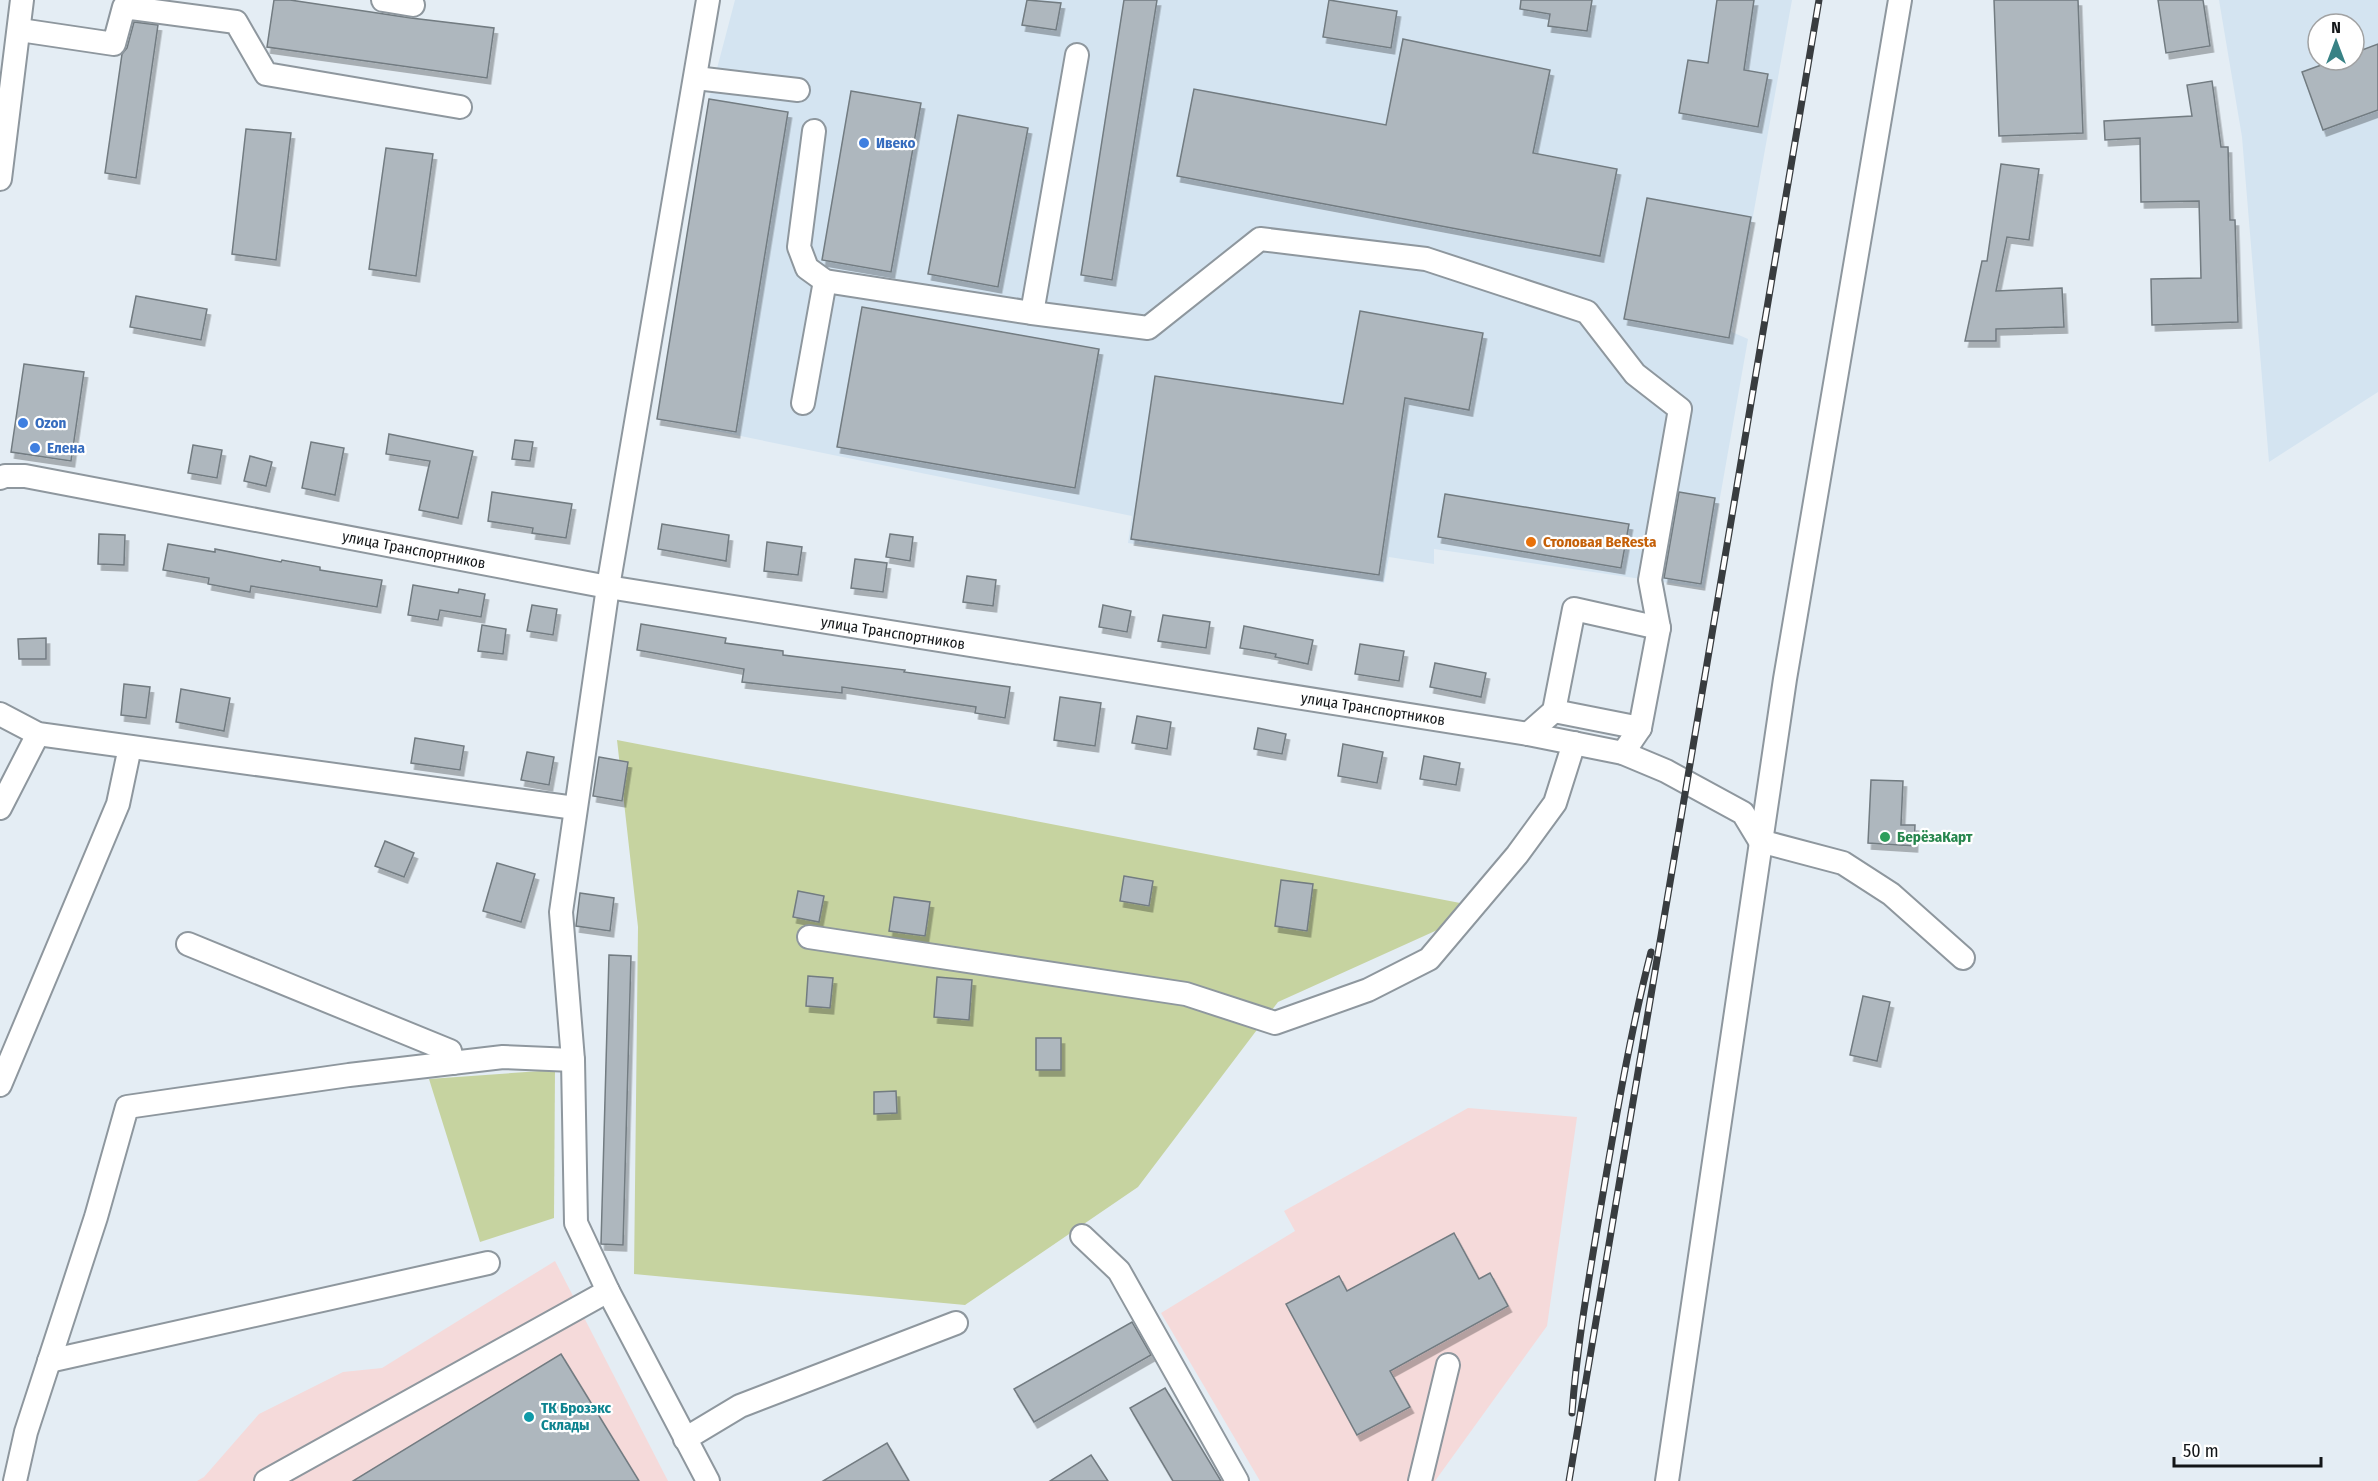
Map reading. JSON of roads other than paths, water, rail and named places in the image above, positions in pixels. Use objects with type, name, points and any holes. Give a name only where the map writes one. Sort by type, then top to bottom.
[{"type":"street","points":[[0,179],[22,0]]},
{"type":"street","points":[[383,0],[413,5]]},
{"type":"street","points":[[708,0],[608,587],[561,912],[573,1060],[576,1223],[608,1292],[708,1481]]},
{"type":"street","points":[[1667,1481],[1760,841],[1900,0]]},
{"type":"street","points":[[20,30],[114,44],[124,7],[236,22],[266,74],[460,107]]},
{"type":"street","points":[[1032,313],[1077,55]]},
{"type":"street","points":[[696,78],[798,90]]},
{"type":"street","points":[[814,130],[799,247],[807,268],[825,281],[1032,313],[1148,328],[1260,239],[1426,259],[1587,312],[1635,374],[1680,409],[1650,580],[1659,628],[1640,728],[1623,753]]},
{"type":"street","points":[[803,403],[825,281]]},
{"type":"street","name":"улица Транспортников","points":[[0,478],[25,476],[608,587],[1528,734],[1623,753],[1666,771],[1743,813],[1760,841]]},
{"type":"street","points":[[1528,734],[1554,711],[1574,609],[1659,628]]},
{"type":"street","points":[[1554,711],[1640,728]]},
{"type":"street","points":[[0,714],[38,734],[575,808]]},
{"type":"street","points":[[0,808],[38,734]]},
{"type":"street","points":[[809,937],[1186,994],[1275,1023],[1368,990],[1429,959],[1517,855],[1555,803],[1574,743]]},
{"type":"street","points":[[0,1085],[118,804],[130,747]]},
{"type":"street","points":[[1760,841],[1843,863],[1891,894],[1963,958]]},
{"type":"street","points":[[188,944],[450,1051],[453,1063]]},
{"type":"street","points":[[15,1481],[26,1432],[96,1217],[127,1107],[504,1057],[573,1060]]},
{"type":"street","points":[[1082,1236],[1119,1270],[1237,1481]]},
{"type":"street","points":[[49,1361],[488,1263]]},
{"type":"street","points":[[266,1481],[608,1292]]},
{"type":"street","points":[[686,1439],[740,1406],[956,1323]]},
{"type":"street","points":[[1420,1481],[1448,1365]]},
{"type":"railway","points":[[1569,1481],[1819,0]]},
{"type":"railway","points":[[1572,1413],[1580,1337],[1600,1211],[1629,1048],[1651,952]]},
{"type":"place","name":"Ивеко","points":[[864,143]]},
{"type":"place","name":"Ozon","points":[[23,423]]},
{"type":"place","name":"Елена","points":[[35,448]]},
{"type":"place","name":"Столовая BeResta","points":[[1531,542]]},
{"type":"place","name":"БерёзаКарт","points":[[1885,837]]},
{"type":"place","name":"ТК Брозэкс Склады","points":[[529,1417]]}]
